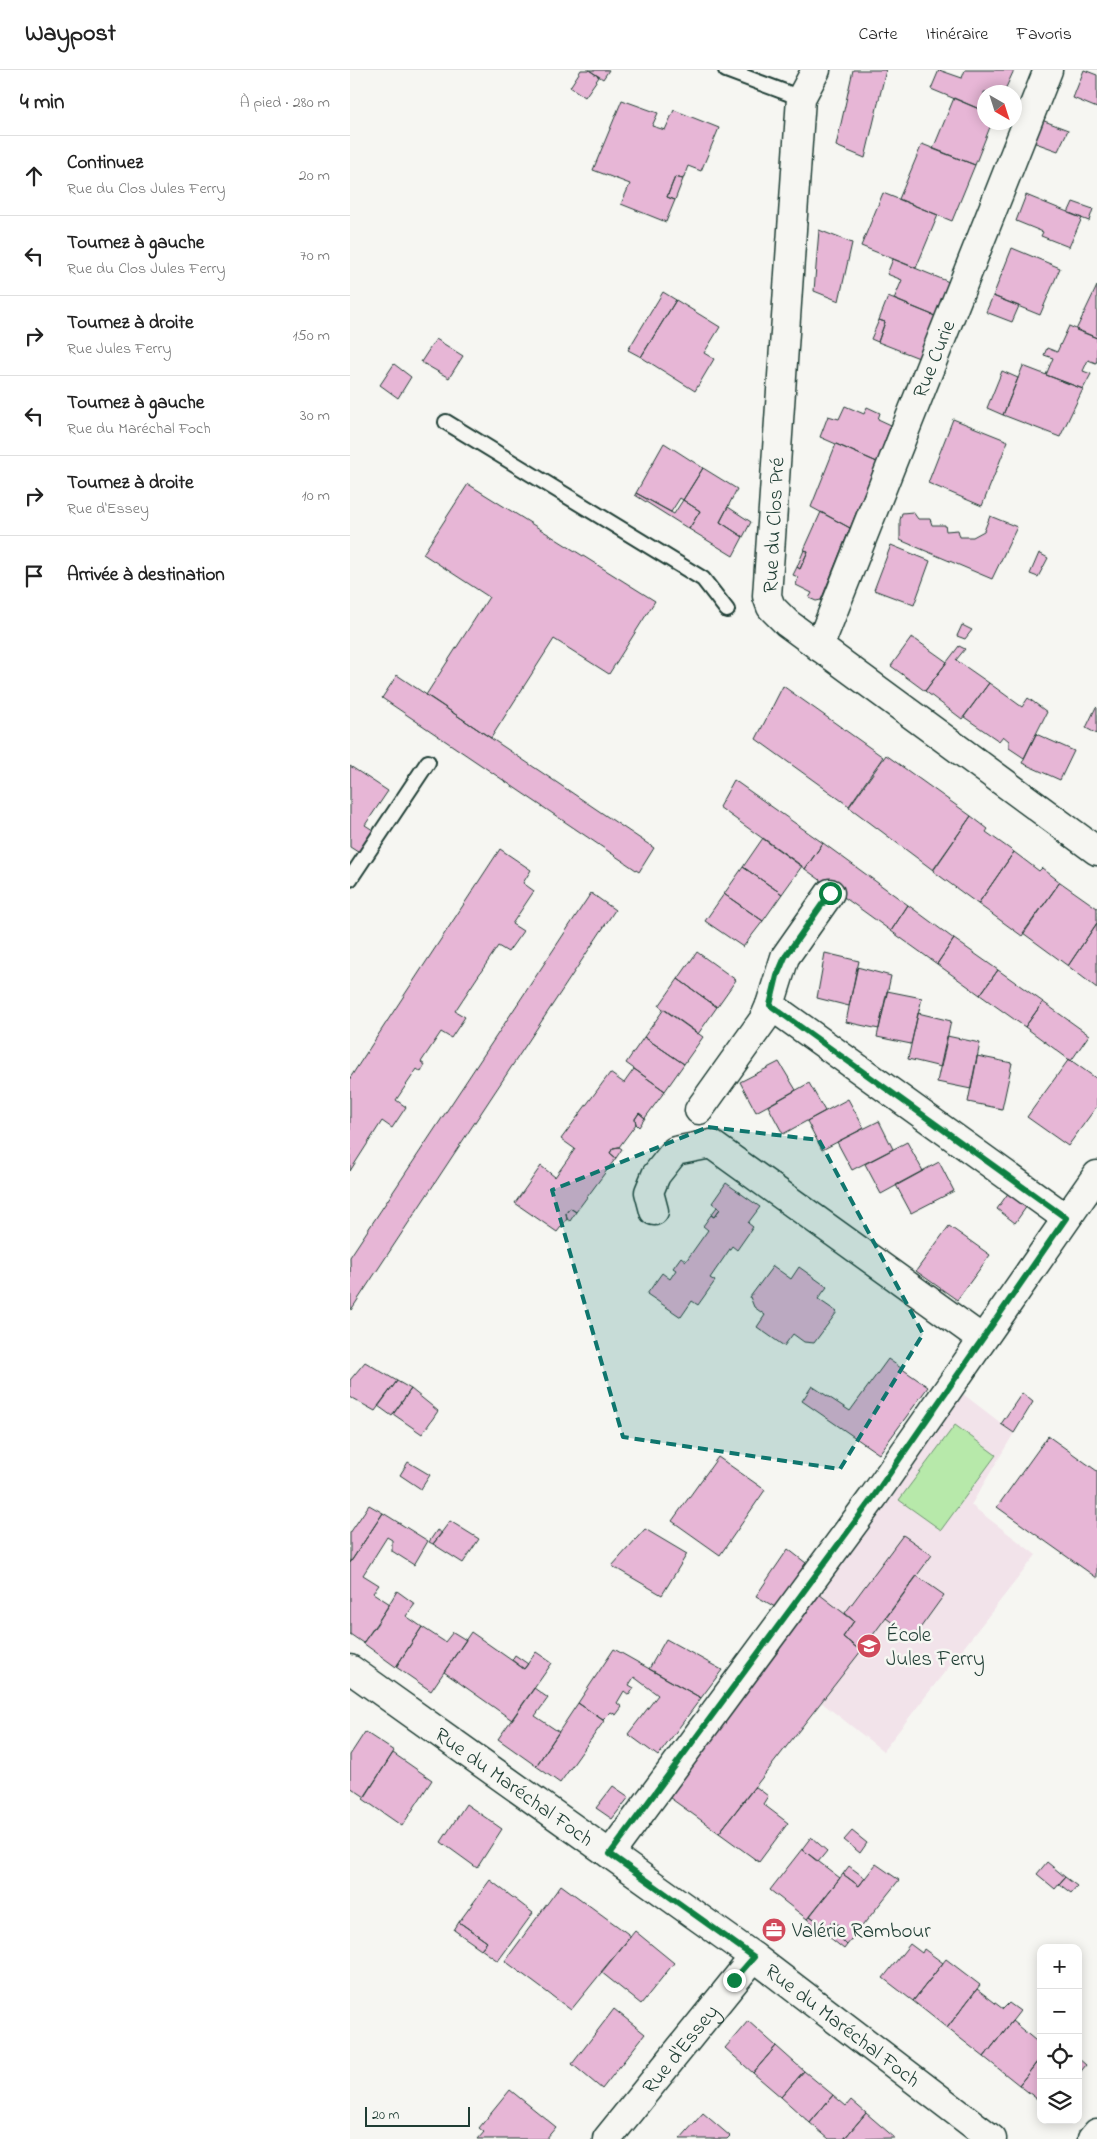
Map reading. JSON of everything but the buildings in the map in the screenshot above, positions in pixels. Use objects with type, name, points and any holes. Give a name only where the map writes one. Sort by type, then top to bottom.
[{"type":"street","name":"Rue du Clos Pré","points":[[816,70],[801,98],[767,596],[772,607],[787,623],[1097,851]]},
{"type":"street","name":"Rue Curie","points":[[819,647],[1048,70]]},
{"type":"street","points":[[699,1110],[764,1019],[785,957],[830,893]]},
{"type":"street","points":[[770,1005],[1066,1218]]},
{"type":"street","points":[[654,1211],[649,1192],[656,1175],[675,1151],[711,1144],[982,1339]]},
{"type":"street","points":[[610,1854],[874,1496],[1097,1175]]},
{"type":"street","name":"Rue du Maréchal Foch","points":[[350,1669],[754,1957],[992,2139]]},
{"type":"street","name":"Rue d'Essey","points":[[607,2139],[754,1957]]},
{"type":"street","points":[[1092,2139],[1097,2133]]},
{"type":"lane","points":[[726,70],[801,98]]},
{"type":"lane","points":[[446,422],[704,579],[727,610]]},
{"type":"lane","points":[[350,879],[428,762]]},
{"type":"highlighted area","points":[[708,1127],[819,1140],[923,1334],[840,1469],[623,1437],[552,1190]]},
{"type":"shaded area","name":"École Jules Ferry","points":[[963,1394],[1014,1433],[971,1505],[1036,1555],[883,1751],[821,1702],[815,1591]]},
{"type":"green space","points":[[955,1425],[996,1455],[941,1530],[899,1500]]},
{"type":"place","name":"École Jules Ferry","points":[[869,1646]]},
{"type":"place","name":"Valérie Rambour","points":[[774,1930]]},
{"type":"route","points":[[734,1980],[754,1957],[610,1854],[874,1496],[1066,1218],[770,1005],[777,976],[785,957],[830,893]]}]
